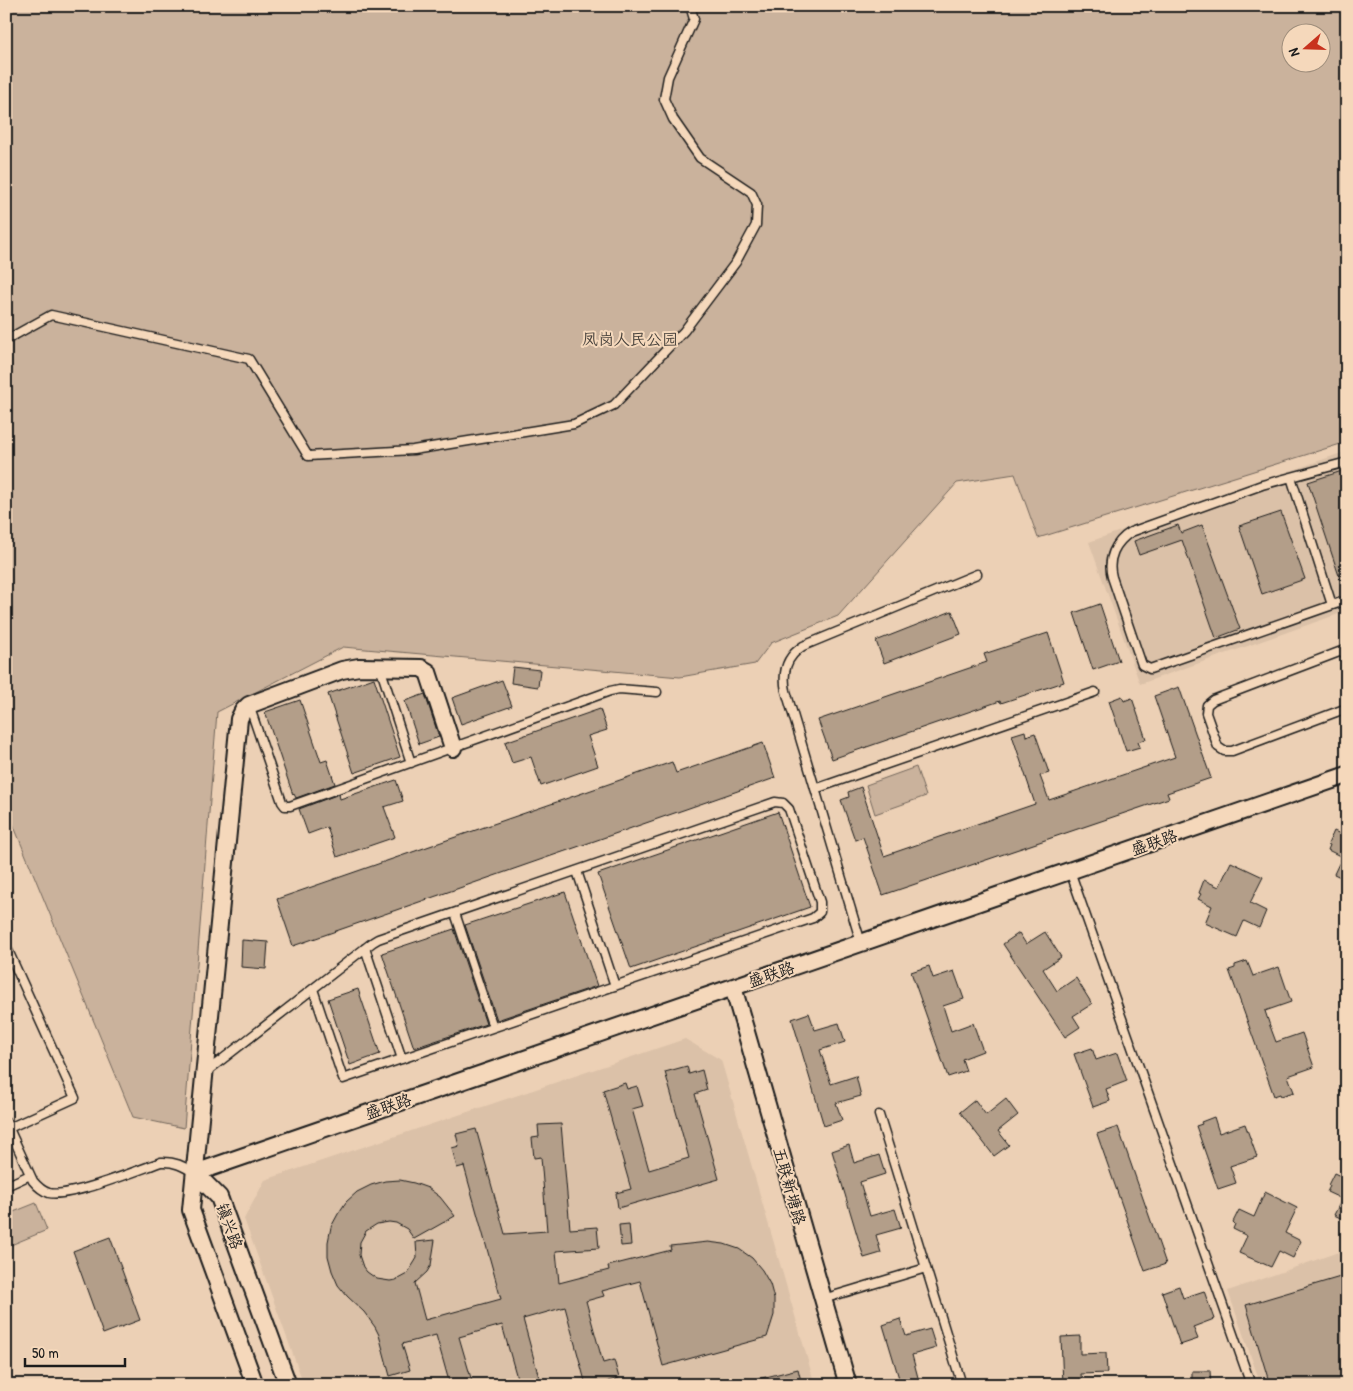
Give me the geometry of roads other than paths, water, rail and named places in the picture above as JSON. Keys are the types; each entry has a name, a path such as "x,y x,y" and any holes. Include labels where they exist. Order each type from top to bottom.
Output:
{"street":[{"path":"195,1173 239,719 243,711 249,705 342,670 359,667 421,668 428,672 453,748"},
{"name":"盛联路","path":"195,1173 1347,775"},
{"name":"五联新塘路","path":"732,987 848,1385"},
{"name":"镇兴路","path":"195,1173 191,1210 255,1385"},
{"name":"镇兴路","path":"195,1173 219,1197 288,1385"}],"lane":[{"path":"6,340 51,316 249,360 308,456 414,450 574,424 614,405 684,331 736,262 756,225 757,205 751,192 700,158 673,119 664,99 668,77 694,18 690,6"},
{"path":"1347,462 1262,485 1131,532 1122,539 1112,554 1110,565 1112,577 1142,665 1150,669 1347,600"},
{"path":"1291,477 1332,605"},
{"path":"861,943 784,680 784,670 794,651 803,646 977,574"},
{"path":"1347,650 1213,700 1207,705 1206,713 1218,747 1224,751 1232,751 1347,708"},
{"path":"380,667 411,763"},
{"path":"249,705 282,802 284,806 290,806 610,691 620,689 657,692"},
{"path":"815,788 1095,692"},
{"path":"205,1073 365,948 378,939 775,802 783,803 789,809 820,902 820,912 813,918 343,1079 313,989"},
{"path":"577,871 615,986"},
{"path":"1070,871 1251,1385"},
{"path":"454,913 494,1027"},
{"path":"6,946 75,1098 8,1125 30,1175 37,1186 53,1193 70,1191 161,1162 170,1161 195,1173"},
{"path":"365,948 402,1059"},
{"path":"879,1115 962,1385"},
{"path":"6,1186 30,1175"},
{"path":"823,1299 926,1268"}],"park label":[{"name":"凤岗人民公园","path":"630,339"}]}
